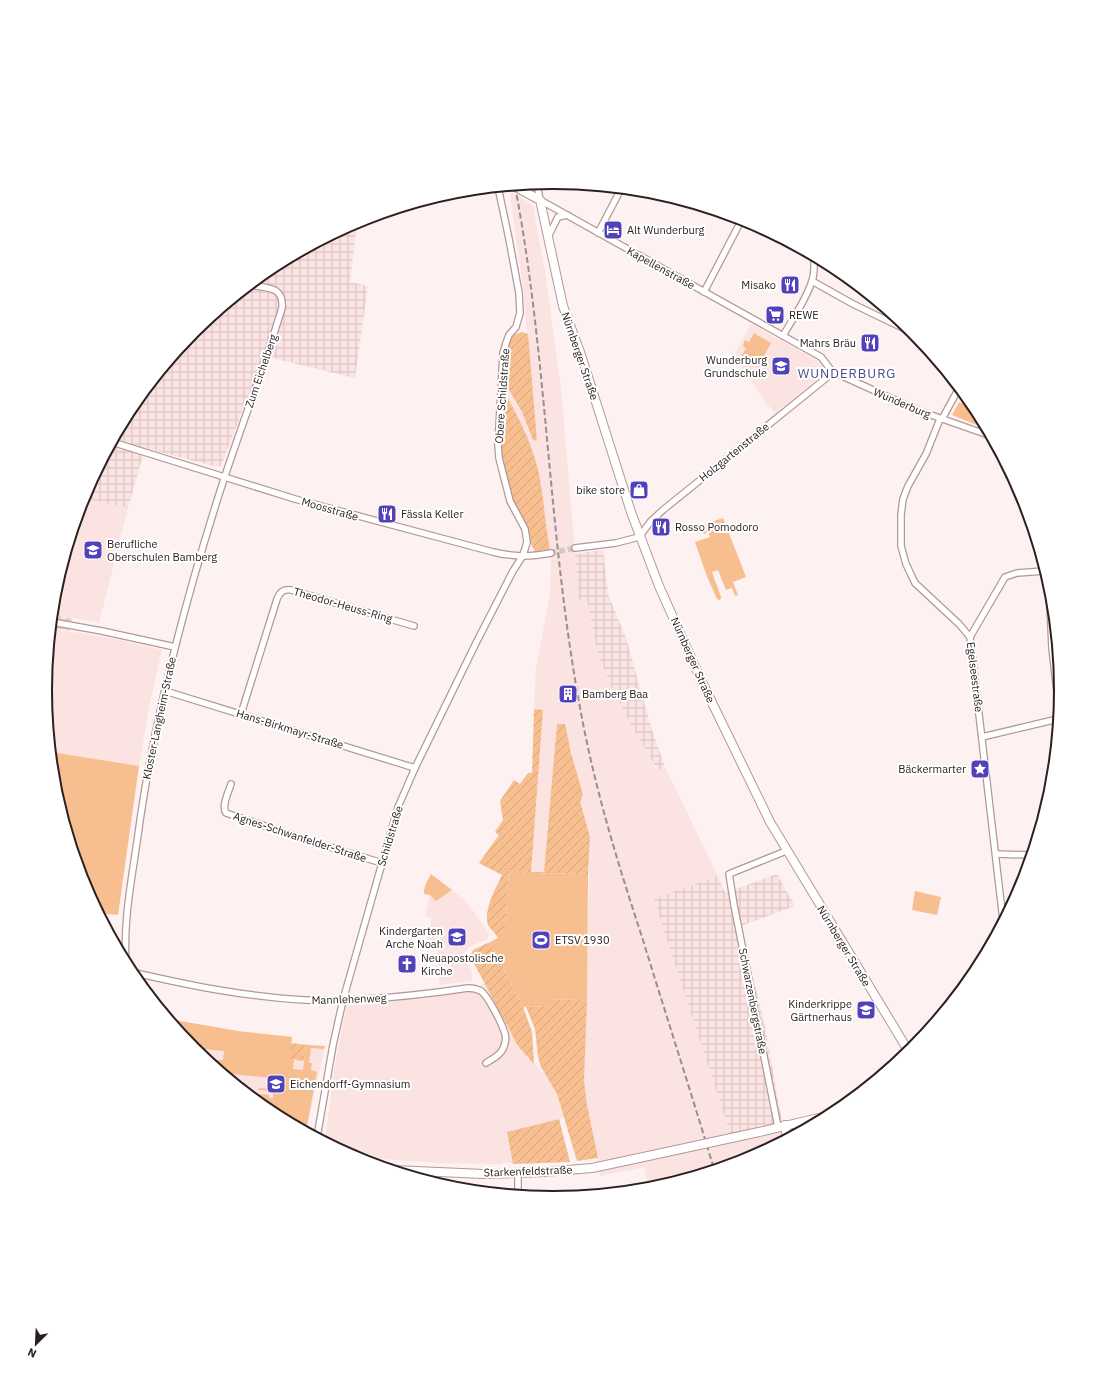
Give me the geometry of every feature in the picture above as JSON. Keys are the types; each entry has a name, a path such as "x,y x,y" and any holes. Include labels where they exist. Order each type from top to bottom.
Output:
{"street":[{"path":"537,189 540,200"},
{"path":"521,190 540,200"},
{"name":"Obere Schildstraße","path":"499,192 519,292 520,313 516,327 506,343 502,364 498,444 499,458 510,501 526,529 527,542 522,557"},
{"path":"598,232 619,193"},
{"name":"Kapellenstraße","path":"540,200 783,336"},
{"name":"Nürnberger Straße","path":"540,200 563,306 581,355 639,537 659,586 702,682 760,804 786,851 905,1046"},
{"path":"548,237 558,217 567,215"},
{"path":"704,292 739,225"},
{"path":"814,262 812,281 803,301 783,336 821,357 834,374"},
{"path":"812,281 864,310 895,325"},
{"name":"Zum Eichelberg","path":"225,478 282,308 283,299 281,295 270,288 257,286"},
{"name":"Holzgartenstraße","path":"639,537 651,521 672,503 825,379 834,374"},
{"name":"Wunderburg","path":"834,374 840,375 887,397 941,419 983,433"},
{"name":"Egelseestraße","path":"956,393 941,419 926,454 908,486 903,499 901,546 906,564 915,583 959,624 970,637 1002,912"},
{"name":"Moosstraße","path":"117,443 295,499 376,522 493,552 522,557 551,553"},
{"name":"Kloster-Langheim-Straße","path":"126,952 126,920 148,768 174,647 225,478"},
{"path":"575,548 616,543 639,537"},
{"name":"Schildstraße","path":"318,1132 333,1045 343,1000 398,807 415,768 512,571 522,557"},
{"path":"970,637 1005,577 1017,573 1039,571"},
{"name":"Theodor-Heuss-Ring","path":"241,714 276,599 280,592 284,590 291,590 414,626"},
{"path":"56,623 174,647"},
{"path":"1052,645 1053,656"},
{"name":"Hans-Birkmayr-Straße","path":"165,691 415,768"},
{"path":"982,737 1053,720"},
{"name":"Agnes-Schwanfelder-Straße","path":"231,784 224,806 226,813 382,863"},
{"name":"Schwarzenbergstraße","path":"785,1134 781,1126 734,905 730,874 786,851"},
{"path":"996,854 1026,855"},
{"name":"Mannlehenweg","path":"140,974 214,990 300,1000 387,998 468,988 479,990 486,997 503,1027 505,1036 502,1051 486,1063"},
{"name":"Starkenfeldstraße","path":"413,1171 484,1174 576,1170 627,1161 810,1120"},
{"path":"518,1173 518,1190"}],"shaded area":[{"path":"512,193 533,206 545,271 561,389 579,600 587,600 598,654 611,686 657,771 665,767 718,876 655,900 732,1139 783,1127 784,1134 745,1153 714,1164 683,1174 647,1182 644,1167 600,1176 587,1105 584,1080 590,837 580,801 565,724 557,724 544,872 531,872 543,710 534,709 536,669 550,594 551,560 548,542 503,390 504,381 522,412 533,440 537,441 523,287 510,195"},
{"path":"356,229 350,282 368,286 355,378 264,355 221,466 217,467 145,448 128,508 89,499 119,439 136,412 176,360 223,313 275,273 303,256"},
{"name":"Wunderburg Grundschule","path":"751,324 816,360 826,372 775,413 765,402 734,355"},
{"path":"522,332 528,334 537,441 533,440 522,412 504,381 506,349 510,340 516,334"},
{"path":"754,333 771,343 758,367 741,357 746,348 743,346 745,340 749,342"},
{"path":"503,390 533,452 541,483 550,550 535,551 530,543 528,530 511,496 501,456"},
{"path":"959,402 964,404 978,426 952,415"},
{"name":"Berufliche Oberschulen Bamberg","path":"89,499 128,508 99,623 58,615 69,560"},
{"path":"723,518 746,577 733,582 738,595 735,596 732,588 726,590 718,570 712,572 721,597 719,600 717,599 706,574 695,542 710,537 708,532 704,534 699,526"},
{"path":"603,550 608,594 626,638 651,727 665,767 658,771 631,725 611,686 598,654 587,600 579,600 575,554"},
{"path":"58,615 72,618 70,631 56,629"},
{"path":"56,630 107,637 162,650 150,702 139,766 56,753 52,690"},
{"path":"534,709 543,710 531,872 544,872 557,724 565,724 571,753 583,795 580,801 590,837 588,874 529,873 509,870 505,930 496,935 488,925 487,913 491,899 502,875 479,863 499,835 495,832 503,820 500,801 514,780 520,784 528,773 532,773"},
{"path":"56,753 139,766 118,915 105,914 90,882 69,820"},
{"name":"ETSV 1930","path":"509,870 529,873 588,874 587,999 549,1000 549,1006 523,1007 490,942 498,938 496,935 505,930"},
{"path":"431,874 452,890 436,901 430,895 424,894 425,886"},
{"path":"777,874 795,906 741,926 765,1027 783,1127 732,1139 654,899 718,876 725,893"},
{"name":"Kindergarten Arche Noah","path":"452,890 465,901 489,934 487,939 469,947 466,951 465,956 472,972 472,981 440,985 436,945 425,946 432,918 425,916 430,895 436,901"},
{"path":"915,891 941,897 937,915 912,910"},
{"path":"490,942 523,1007 532,1032 534,1064 518,1046 470,956 473,950"},
{"path":"485,984 518,1046 547,1077 557,1094 563,1118 507,1132 513,1164 508,1162 499,1164 439,1163 377,1159 326,1136 335,1065 347,1003 427,995"},
{"path":"587,999 584,1080 587,1105 598,1158 577,1161 557,1094 541,1067 538,1057 535,1029 526,1007 549,1006 549,1000"},
{"name":"Eichendorff-Gymnasium","path":"176,1020 238,1031 292,1037 290,1059 294,1060 293,1069 303,1070 306,1045 325,1046 324,1049 311,1048 309,1063 312,1063 311,1070 317,1072 307,1127 258,1094 269,1095 269,1098 273,1098 273,1091 258,1090 259,1088 271,1089 272,1078 232,1074 223,1067 217,1061 223,1060 224,1051 204,1049"},
{"name":"Eichendorff-Gymnasium","path":"194,1039 290,1055 291,1043 325,1046 307,1127 275,1107 248,1087 223,1067"},
{"path":"291,1043 306,1045 304,1061 290,1059"},
{"path":"559,1119 570,1162 513,1164 507,1132"}],"tunnel":[{"path":"551,553 575,548"}],"railway":[{"path":"516,190 535,317 561,582 581,713 593,770 616,854 713,1164"}],"place":[{"name":"Alt Wunderburg","path":"613,230"},
{"name":"Misako","path":"790,285"},
{"name":"REWE","path":"775,315"},
{"name":"Mahrs Bräu","path":"870,343"},
{"name":"Wunderburg Grundschule","path":"781,366"},
{"name":"bike store","path":"639,490"},
{"name":"Fässla Keller","path":"387,514"},
{"name":"Rosso Pomodoro","path":"661,527"},
{"name":"Berufliche Oberschulen Bamberg","path":"93,550"},
{"name":"Bamberg Baa","path":"568,694"},
{"name":"Bäckermarter","path":"980,769"},
{"name":"Kindergarten Arche Noah","path":"457,937"},
{"name":"ETSV 1930","path":"541,940"},
{"name":"Neuapostolische Kirche","path":"407,964"},
{"name":"Kinderkrippe Gärtnerhaus","path":"866,1010"},
{"name":"Eichendorff-Gymnasium","path":"276,1084"}],"district":[{"name":"WUNDERBURG","path":"847,373"}]}
